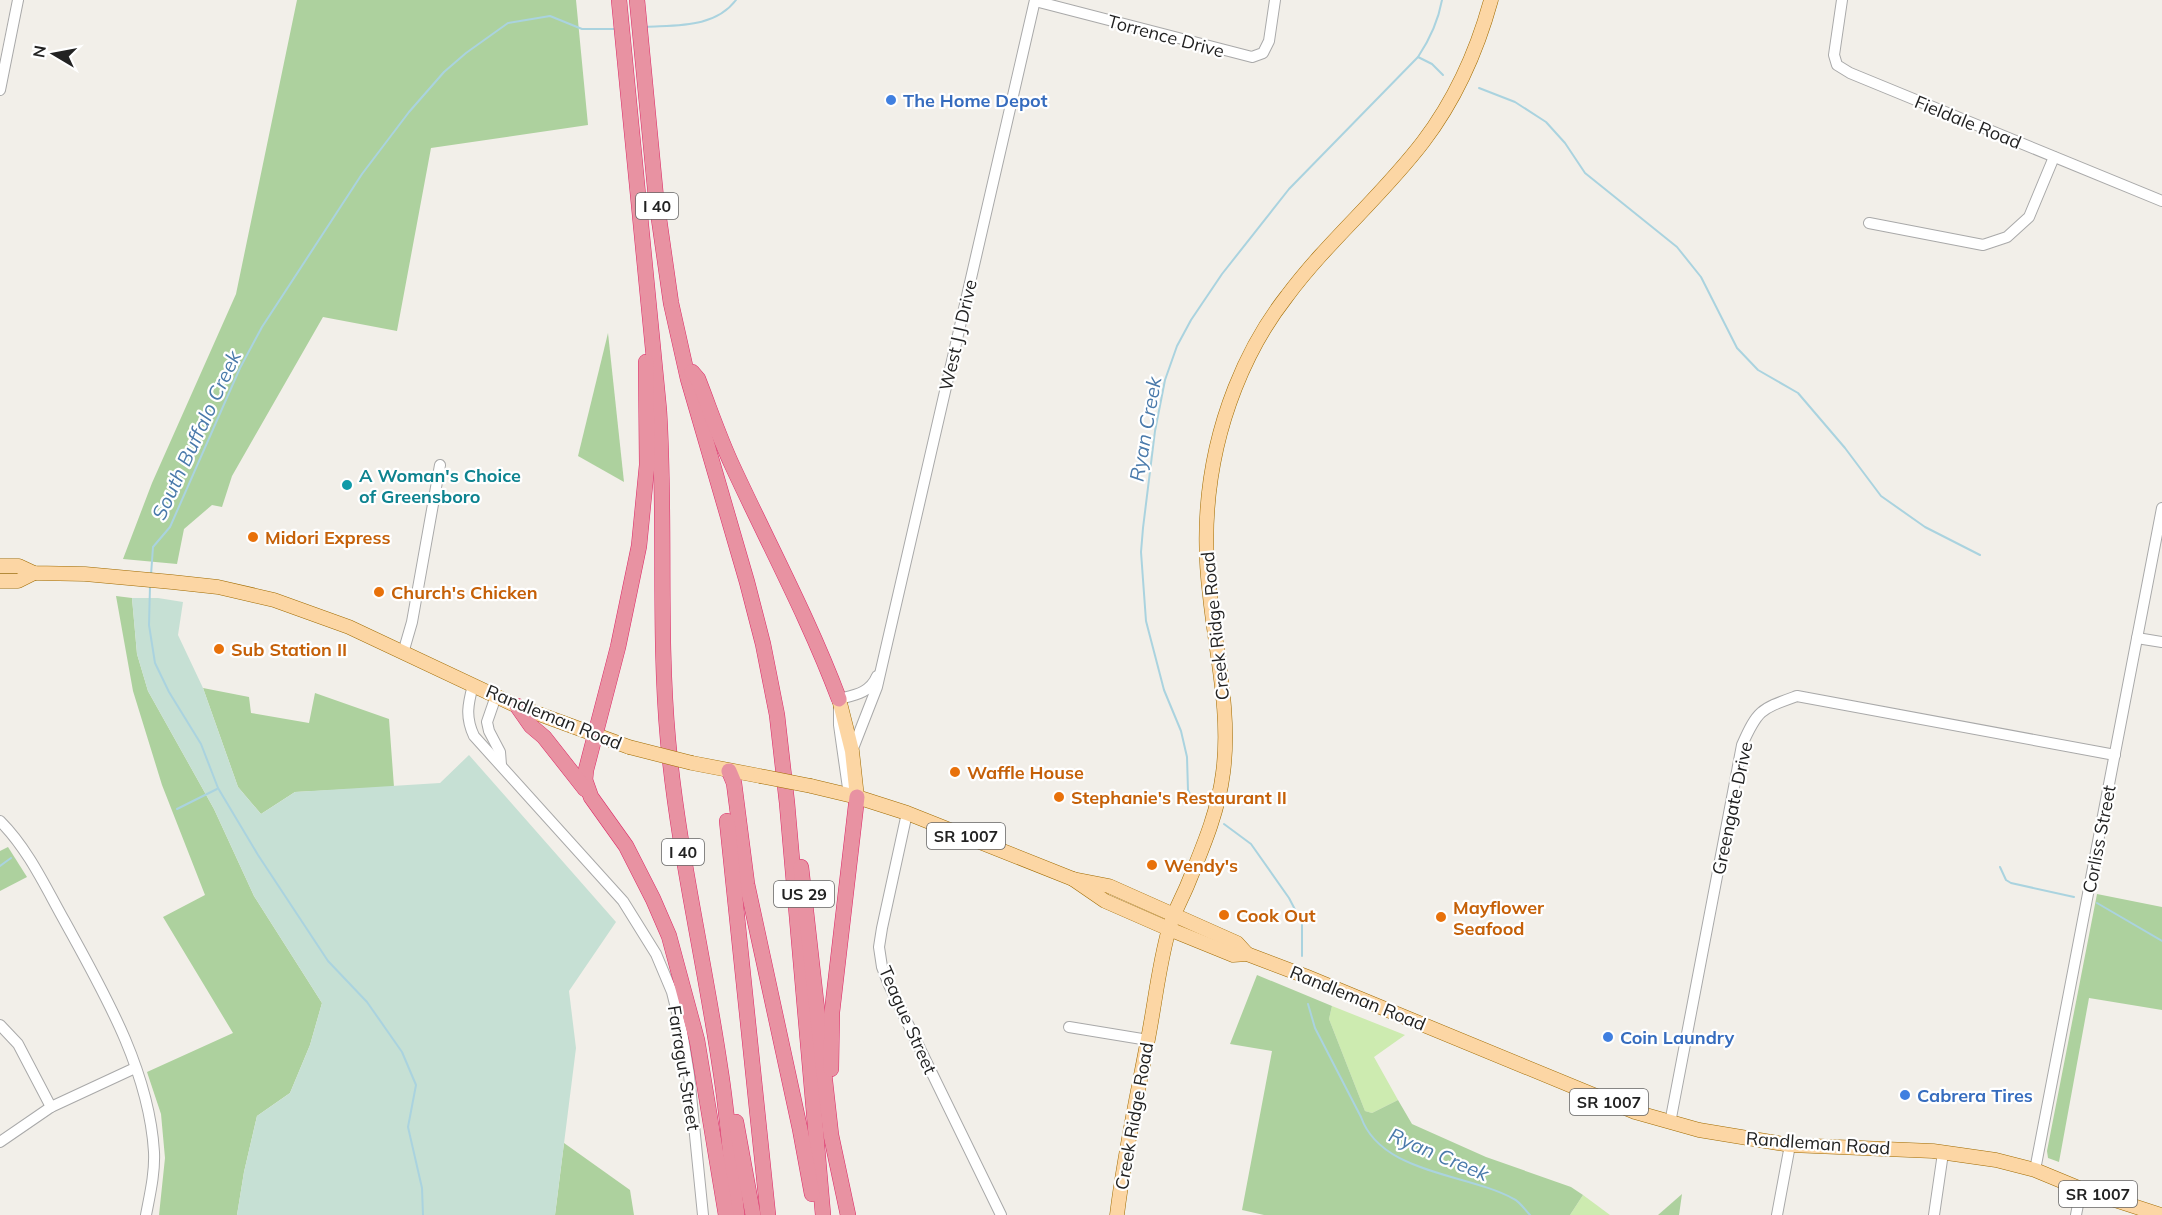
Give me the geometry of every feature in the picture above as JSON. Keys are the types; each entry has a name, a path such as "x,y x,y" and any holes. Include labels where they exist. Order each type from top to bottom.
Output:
{"highway":[{"name":"I 40","path":"638,5 662,250 684,362 747,582 763,644 777,715 787,803 823,1215"},
{"name":"I 40","path":"620,6 663,462 663,634 668,741 682,850 720,1067 737,1215"},
{"path":"591,797 585,780 594,736 618,647 639,546 648,465 645,364 652,330"},
{"path":"684,362 698,379 731,463 764,529 839,699"},
{"path":"517,706 531,726 544,737 573,771 627,846 669,936 696,1040 726,1215"},
{"path":"729,771 725,783 729,837 768,1215"},
{"path":"729,771 734,783 747,884 800,1129 815,1215"},
{"path":"831,1135 832,1012 853,796"},
{"name":"US 29","path":"787,803 798,834 831,1135 848,1215"},
{"path":"720,1067 734,1115 753,1215"}],"main road":[{"name":"Creek Ridge Road","path":"1117,1215 1171,922 1209,831 1225,762 1224,713 1207,574 1206,528 1210,480 1227,410 1255,345 1286,296 1404,165 1437,123 1471,58 1491,0"},
{"name":"Randleman Road","path":"0,566 19,566 34,573 164,581 218,588 274,600 330,620 517,706 594,736 692,763 853,796 907,813 1073,879 1105,901 1171,922 1233,955 1246,954 1635,1112 1670,1123 1699,1130 1790,1144 1943,1153 1996,1160 2035,1170 2161,1215"},
{"name":"Randleman Road","path":"0,581 18,581 34,573"},
{"name":"West J J Drive","path":"839,699 852,751 853,796"}],"street":[{"path":"0,90 18,0"},
{"name":"Torrence Drive","path":"1035,0 1252,57 1263,53 1269,41 1275,0"},
{"name":"West J J Drive","path":"852,751 875,694 1035,0"},
{"name":"Fieldale Road","path":"1842,0 1834,55 1837,65 1850,73 2162,201"},
{"path":"1869,223 1983,245 2007,237 2029,217 2054,157"},
{"path":"403,653 412,622 440,465"},
{"name":"Corliss Street","path":"2035,1170 2162,508"},
{"path":"2137,638 2162,642"},
{"path":"853,796 839,724 839,699 869,689 880,671"},
{"name":"Farragut Street","path":"473,685 467,709 470,728 622,901 656,954 672,992 682,1035 689,1074 703,1215"},
{"name":"Farragut Street","path":"496,696 487,722 500,752 501,765"},
{"name":"Greengate Drive","path":"1670,1123 1742,745 1753,722 1766,708 1797,696 2115,755"},
{"name":"Teague Street","path":"907,813 882,928 879,947 882,967 901,1011 1001,1215"},
{"path":"0,821 12,833 30,860 101,986 117,1019 146,1104 153,1144 153,1181 146,1215"},
{"path":"0,1025 18,1044 51,1107"},
{"path":"1069,1027 1148,1040"},
{"path":"0,1142 51,1107 135,1068"},
{"path":"1777,1215 1790,1144"},
{"path":"1934,1215 1943,1153"},
{"path":"2076,1215 2081,1188"}],"green space":[{"path":"297,0 576,0 588,125 431,148 397,331 323,317 232,476 222,507 212,505 184,529 177,564 123,559 152,483 236,294"},
{"path":"608,333 624,482 578,456"},
{"path":"116,596 132,598 137,654 148,691 214,809 254,896 322,1003 310,1045 290,1093 257,1116 237,1215 159,1215 165,1158 161,1114 147,1072 233,1033 163,917 205,895 162,785 133,691"},
{"path":"132,598 158,598 183,602 178,635 203,688 238,787 261,814 295,792 440,783 469,755 616,922 569,991 576,1048 555,1215 237,1215 257,1116 290,1093 310,1045 322,1003 254,896 214,809 148,691 137,654"},
{"path":"203,688 249,697 251,713 309,723 315,693 389,719 394,787 295,792 261,814 238,787"},
{"path":"8,847 27,877 0,891 0,851"},
{"path":"2097,894 2162,907 2162,1010 2089,998 2059,1162 2048,1158 2047,1151"},
{"path":"1257,975 1332,1006 1329,1019 1365,1111 1372,1113 1398,1100 1412,1124 1486,1157 1571,1187 1583,1195 1570,1215 1264,1215 1242,1210 1272,1051 1230,1044"},
{"path":"1332,1006 1405,1035 1374,1057 1398,1100 1372,1113 1365,1111 1329,1019"},
{"path":"564,1143 630,1190 634,1215 555,1215"},
{"path":"1682,1194 1679,1215 1658,1215"},
{"path":"1583,1195 1610,1215 1570,1215"}],"waterway":[{"name":"South Buffalo Creek","path":"646,27 683,25 706,20 717,16 736,0"},
{"name":"Ryan Creek","path":"1200,804 1188,790 1187,757 1181,731 1164,690 1146,621 1141,552 1155,431 1165,380 1177,346 1191,320 1222,274 1289,189 1418,57 1433,30 1442,0"},
{"name":"South Buffalo Creek","path":"151,575 153,547 170,527 240,368 262,327 362,174 409,112 444,72 508,23 550,16 582,29 616,29"},
{"path":"1418,57 1432,64 1443,75"},
{"path":"1479,88 1515,102 1546,122 1565,143 1585,173 1677,247 1701,277 1737,348 1758,370 1798,393 1845,448 1881,496 1925,527 1980,555"},
{"name":"South Buffalo Creek","path":"150,586 149,625 155,663 169,692 201,744 218,788 258,855 328,961 367,1002 402,1052 416,1085 408,1127 422,1188 423,1215"},
{"path":"177,809 217,789"},
{"name":"Ryan Creek","path":"1224,824 1251,844 1289,898 1302,923 1302,956"},
{"path":"0,866 11,858"},
{"path":"2000,867 2006,880 2011,883 2074,897"},
{"path":"2097,903 2162,941"},
{"name":"Ryan Creek","path":"1308,1004 1315,1028 1371,1136 1387,1150 1406,1161 1427,1170 1495,1190 1516,1200 1530,1215"}],"place":[{"name":"The Home Depot","path":"891,100"},
{"name":"A Woman's Choice of Greensboro","path":"347,485"},
{"name":"Midori Express","path":"253,537"},
{"name":"Church's Chicken","path":"379,592"},
{"name":"Sub Station II","path":"219,649"},
{"name":"Waffle House","path":"955,772"},
{"name":"Stephanie's Restaurant II","path":"1059,797"},
{"name":"Wendy's","path":"1152,865"},
{"name":"Cook Out","path":"1224,915"},
{"name":"Mayflower Seafood","path":"1441,917"},
{"name":"Coin Laundry","path":"1608,1037"},
{"name":"Cabrera Tires","path":"1905,1095"}]}
